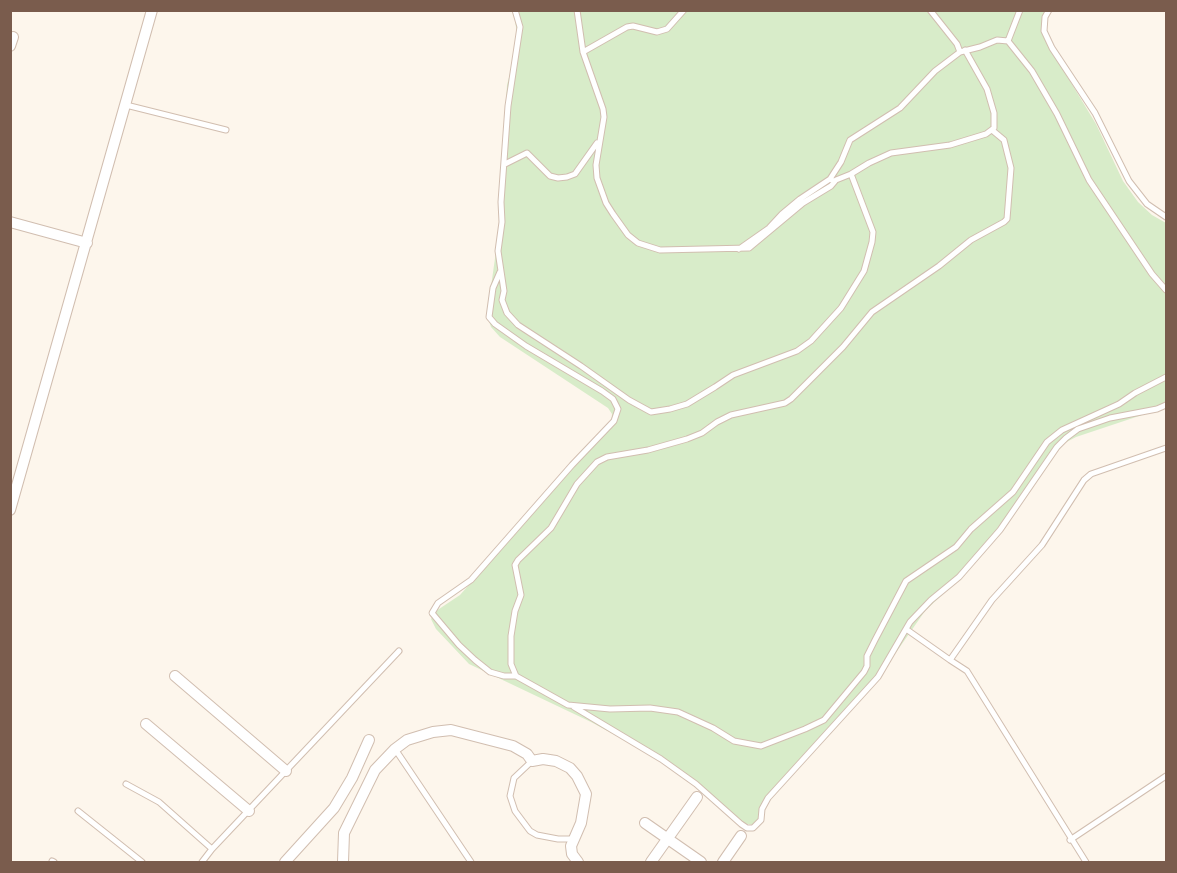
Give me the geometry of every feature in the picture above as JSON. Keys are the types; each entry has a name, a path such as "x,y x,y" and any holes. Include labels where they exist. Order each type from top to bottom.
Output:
{"street":[{"path":"10,510 152,10"},
{"path":"10,222 87,243"},
{"path":"175,676 286,771"},
{"path":"146,724 249,811"},
{"path":"343,862 344,833 375,770 395,749 415,737 451,730 513,746 527,754 532,761 550,759 562,763 577,776 585,788 586,805 573,839 572,854 578,862"},
{"path":"285,862 334,808 352,778 369,740"},
{"path":"651,862 697,797"},
{"path":"645,823 701,862"},
{"path":"723,862 741,836"}],"lane":[{"path":"515,10 520,27 508,106 501,202 502,222 498,251 504,291 502,300 507,313 518,325 600,378 629,400 651,412 687,404 733,375 797,351 811,341 841,308 864,271 873,242 869,219 851,174"},
{"path":"577,10 583,52 604,117 598,142 597,178 606,203 628,235 638,243 660,250 749,248 803,203 831,186 850,140 900,108 935,71 963,51 998,40 1008,41 1032,71 1057,114 1089,180 1152,274 1167,291"},
{"path":"583,52 627,27 633,26 657,32 667,29 684,10"},
{"path":"833,180 851,174 891,153 951,145 986,135 996,123 987,89 963,51 930,10"},
{"path":"1008,41 1020,10"},
{"path":"1049,10 1045,17 1044,31 1052,48 1095,113 1129,182 1147,204 1167,217"},
{"path":"126,105 226,130"},
{"path":"516,676 510,664 511,636 520,595 515,565 551,528 577,484 597,462 607,458 687,439 702,433 731,415 785,403 843,347 872,312 939,266 971,240 1004,222 1011,168 1004,140 992,130"},
{"path":"505,164 527,153 550,176 567,177 575,174 598,142"},
{"path":"500,270 493,288 489,317 526,346 602,391 613,399 618,409 614,421 572,465 471,580 438,603 432,614 459,645 490,672 504,676 516,676 661,759 696,784 747,828 753,828 761,820 762,809 768,798 878,677 910,622 931,600 959,577 1000,530 1057,447 1078,429 1110,418 1167,405"},
{"path":"569,705 610,710 650,708 678,711 734,741 761,746 824,720 864,672 867,666 867,656 906,581 956,547 971,529 1013,492 1047,442 1062,430 1119,404 1167,377"},
{"path":"950,660 992,600 1042,545 1084,480 1091,474 1167,448"},
{"path":"906,629 967,671 1070,840 1086,862"},
{"path":"202,862 399,651"},
{"path":"395,749 471,862"},
{"path":"532,761 514,778 510,796 514,811 530,831 537,835 573,839"},
{"path":"1070,840 1167,776"},
{"path":"126,784 139,789 159,802 212,849"},
{"path":"78,811 142,862"}],"green space":[{"path":"514,11 1045,11 1042,27 1047,43 1096,124 1123,181 1138,202 1152,215 1166,223 1166,407 1076,437 1061,445 1013,516 946,591 925,611 883,671 770,796 761,819 753,825 743,823 674,767 591,722 469,664 436,629 431,619 436,611 460,595 611,424 612,414 608,408 500,337 491,327 487,315 499,230 507,85 518,44"}]}
